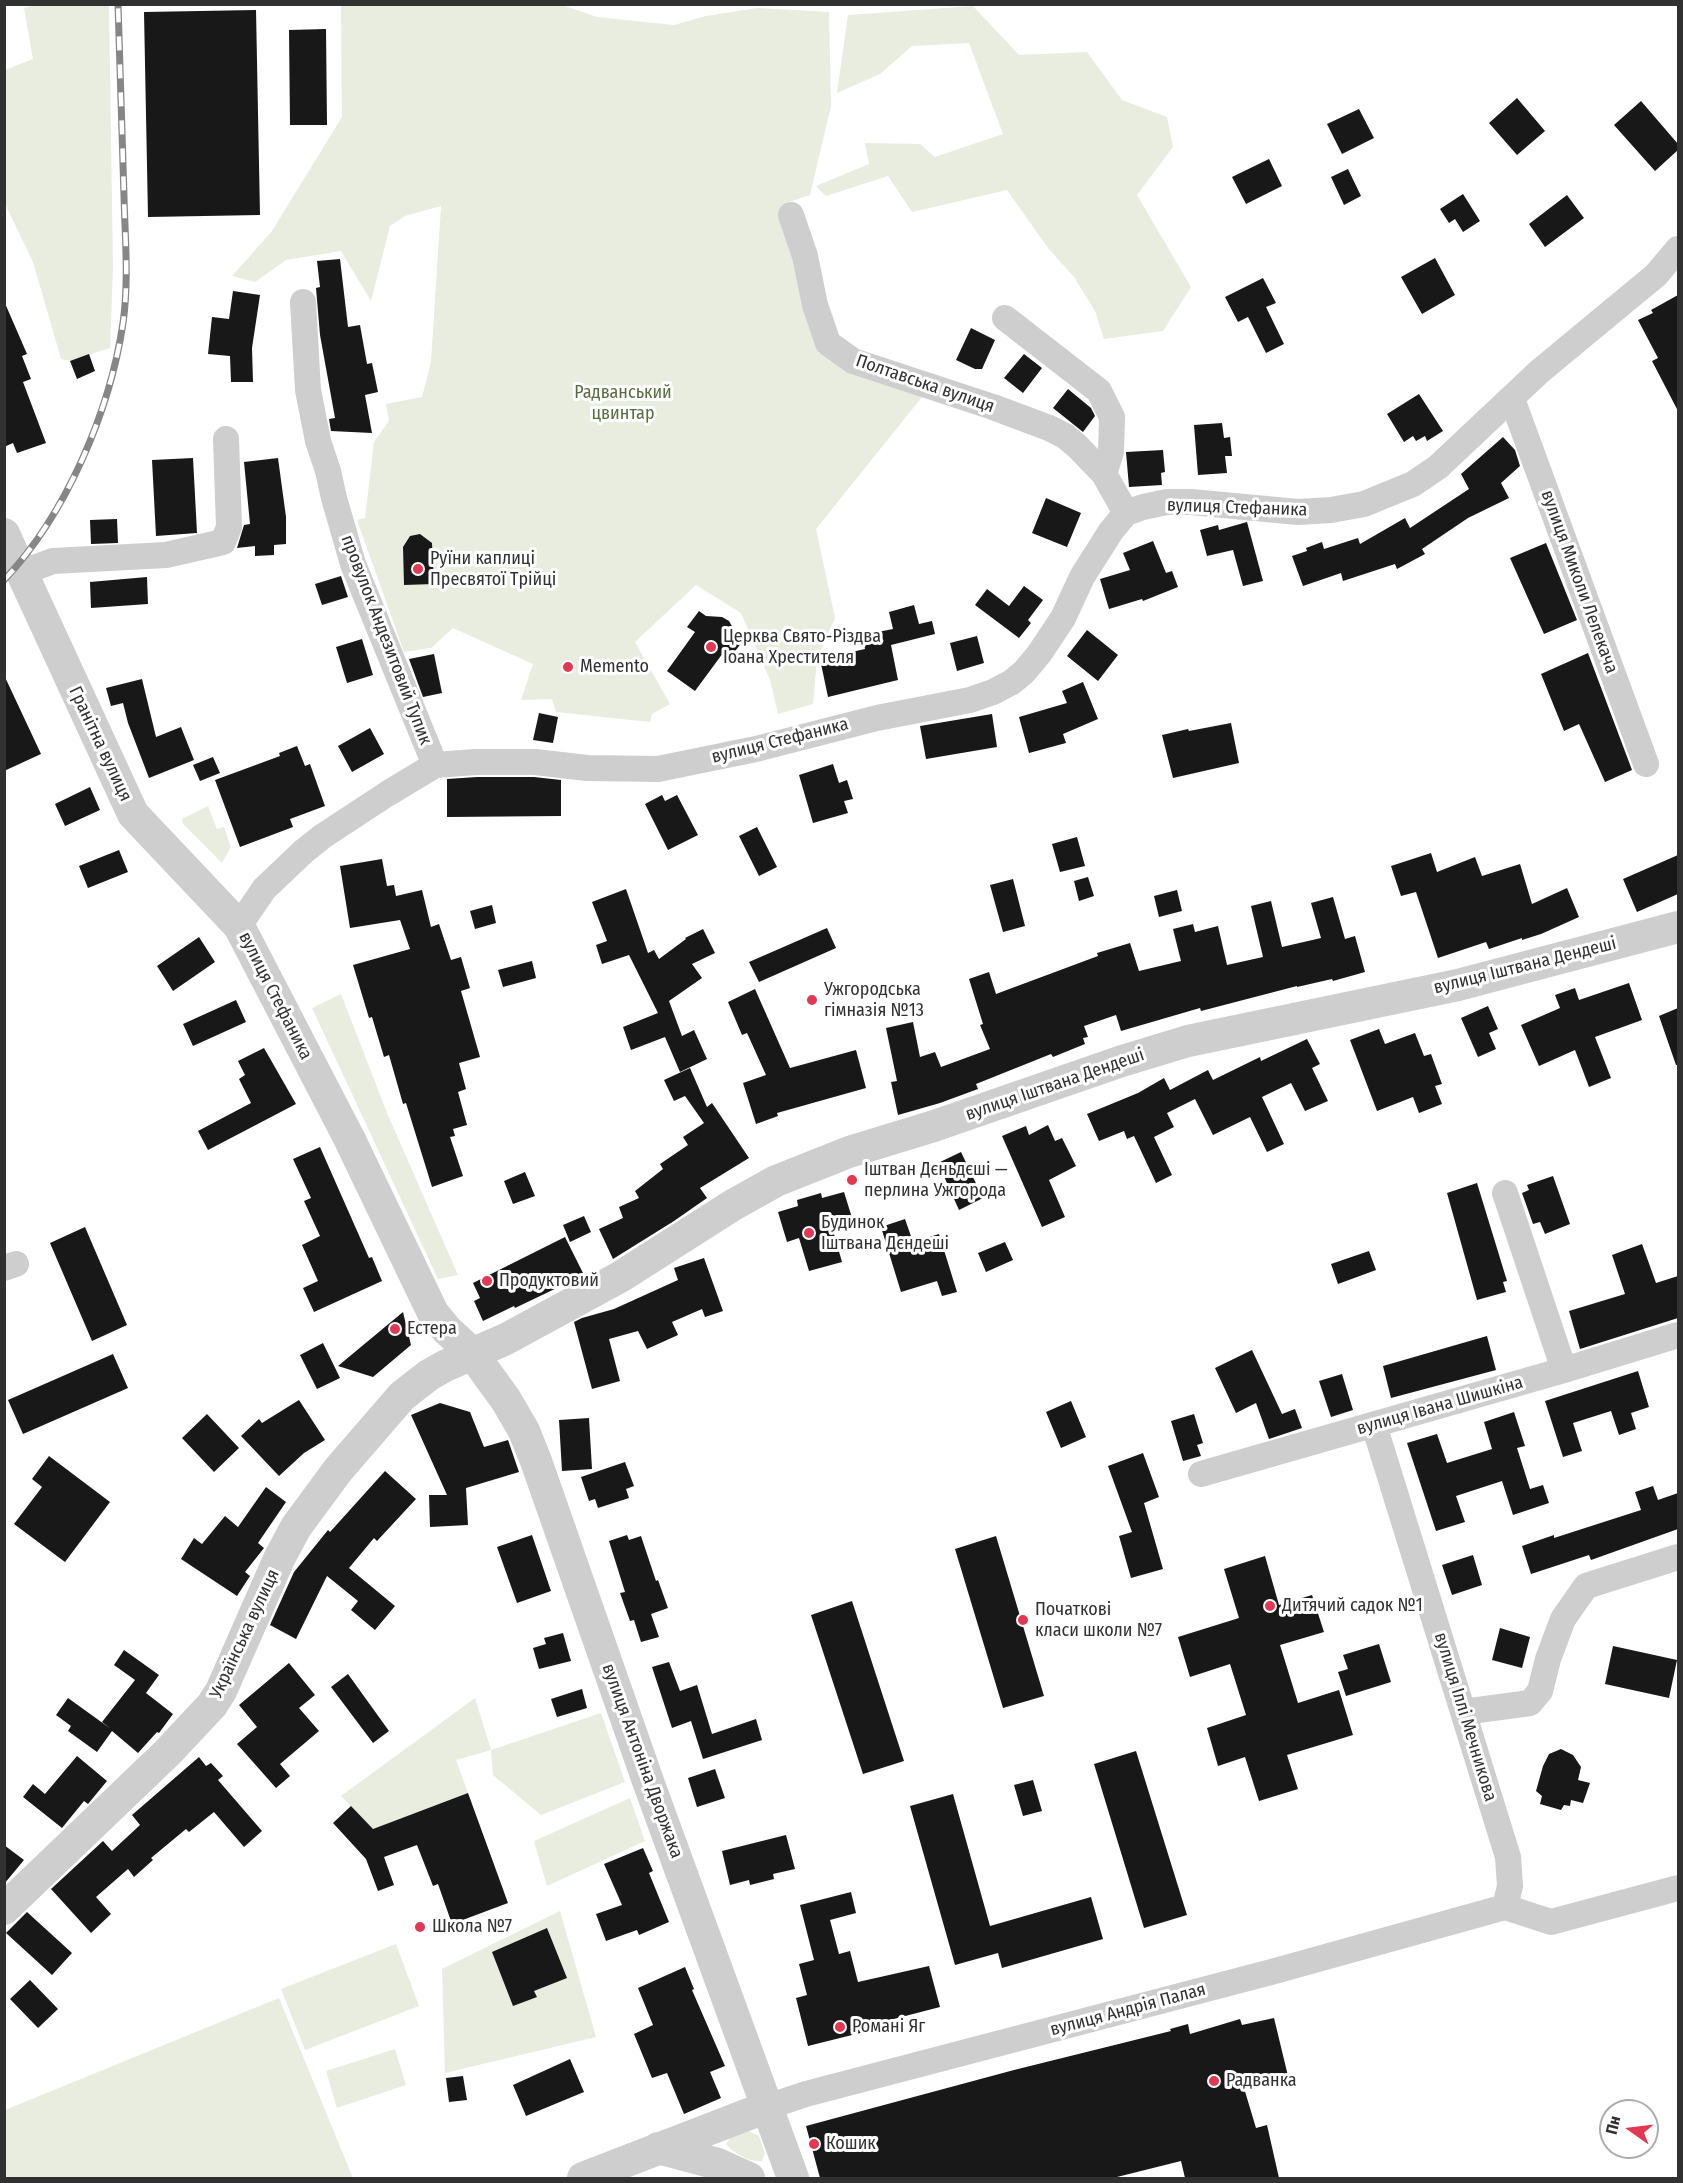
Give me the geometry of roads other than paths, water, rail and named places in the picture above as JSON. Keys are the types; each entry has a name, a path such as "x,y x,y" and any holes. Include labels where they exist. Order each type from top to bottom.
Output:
{"street":[{"name":"Полтавська вулиця","path":"791,214 805,256 815,305 828,343 853,361 993,407 1065,436 1104,474 1126,513"},
{"name":"вулиця Стефаника","path":"472,1353 447,1330 433,1313 349,1138 239,926 264,889 311,846 387,794 435,765 535,762 587,768 658,769 756,749 877,718 970,700 993,692 1012,682 1024,672 1063,618 1082,577 1110,531 1126,513 1167,502 1191,502 1298,512 1331,510 1364,504 1413,484 1438,467 1548,364 1656,275 1678,249"},
{"name":"провулок Андезитовий Тупик","path":"303,302 308,390 318,441 334,498 353,564 435,765"},
{"path":"1005,318 1099,391 1112,417 1111,452 1104,474"},
{"name":"вулиця Миколи Лелекача","path":"1512,399 1646,764"},
{"path":"23,572 53,561 166,555 223,542 229,528 226,439"},
{"name":"Гранітна вулиця","path":"4,534 133,814 239,926"},
{"name":"вулиця Іштвана Дендеші","path":"472,1353 507,1339 620,1277 776,1180 849,1152 1188,1041 1458,985 1678,927"},
{"path":"1505,1193 1564,1370"},
{"name":"вулиця Івана Шишкіна","path":"1201,1474 1678,1335"},
{"name":"Українська вулиця","path":"4,1909 166,1753 212,1705 221,1691 279,1559 313,1501 402,1396 429,1375 472,1353"},
{"name":"вулиця Антоніна Дворжака","path":"472,1353 506,1400 524,1431 536,1461 649,1784 793,2178"},
{"name":"вулиця Іллі Мечникова","path":"1374,1425 1508,1857 1510,1886 1504,1907"},
{"path":"1463,1712 1530,1703 1540,1691 1548,1659 1563,1619 1586,1586 1678,1557"},
{"path":"1504,1907 1551,1922 1678,1888"},
{"name":"вулиця Андрія Палая","path":"583,2178 806,2094 1275,1971 1504,1907"},
{"path":"658,2148 718,2164 748,2178"}],"railway":[{"path":"4,580 47,525 82,460 108,391 117,357 125,307 126,275 118,4"}],"place":[{"name":"Руїни каплиці Пресвятої Трійці","path":"418,569"},
{"name":"Церква Свято-Різдва Іоана Хрестителя","path":"711,647"},
{"name":"Memento","path":"568,667"},
{"name":"Ужгородська гімназія №13","path":"812,1000"},
{"name":"Іштван Дєньдєші — перлина Ужгорода","path":"852,1180"},
{"name":"Будинок Іштвана Дєндеші","path":"809,1233"},
{"name":"Продуктовий","path":"487,1281"},
{"name":"Естера","path":"395,1329"},
{"name":"Дитячий садок №1","path":"1270,1606"},
{"name":"Початкові класи школи №7","path":"1023,1620"},
{"name":"Школа №7","path":"420,1927"},
{"name":"Романі Яг","path":"840,2027"},
{"name":"Радванка","path":"1214,2081"},
{"name":"Кошик","path":"814,2144"}],"park label":[{"name":"Радванський цвинтар","path":"623,403"}]}
